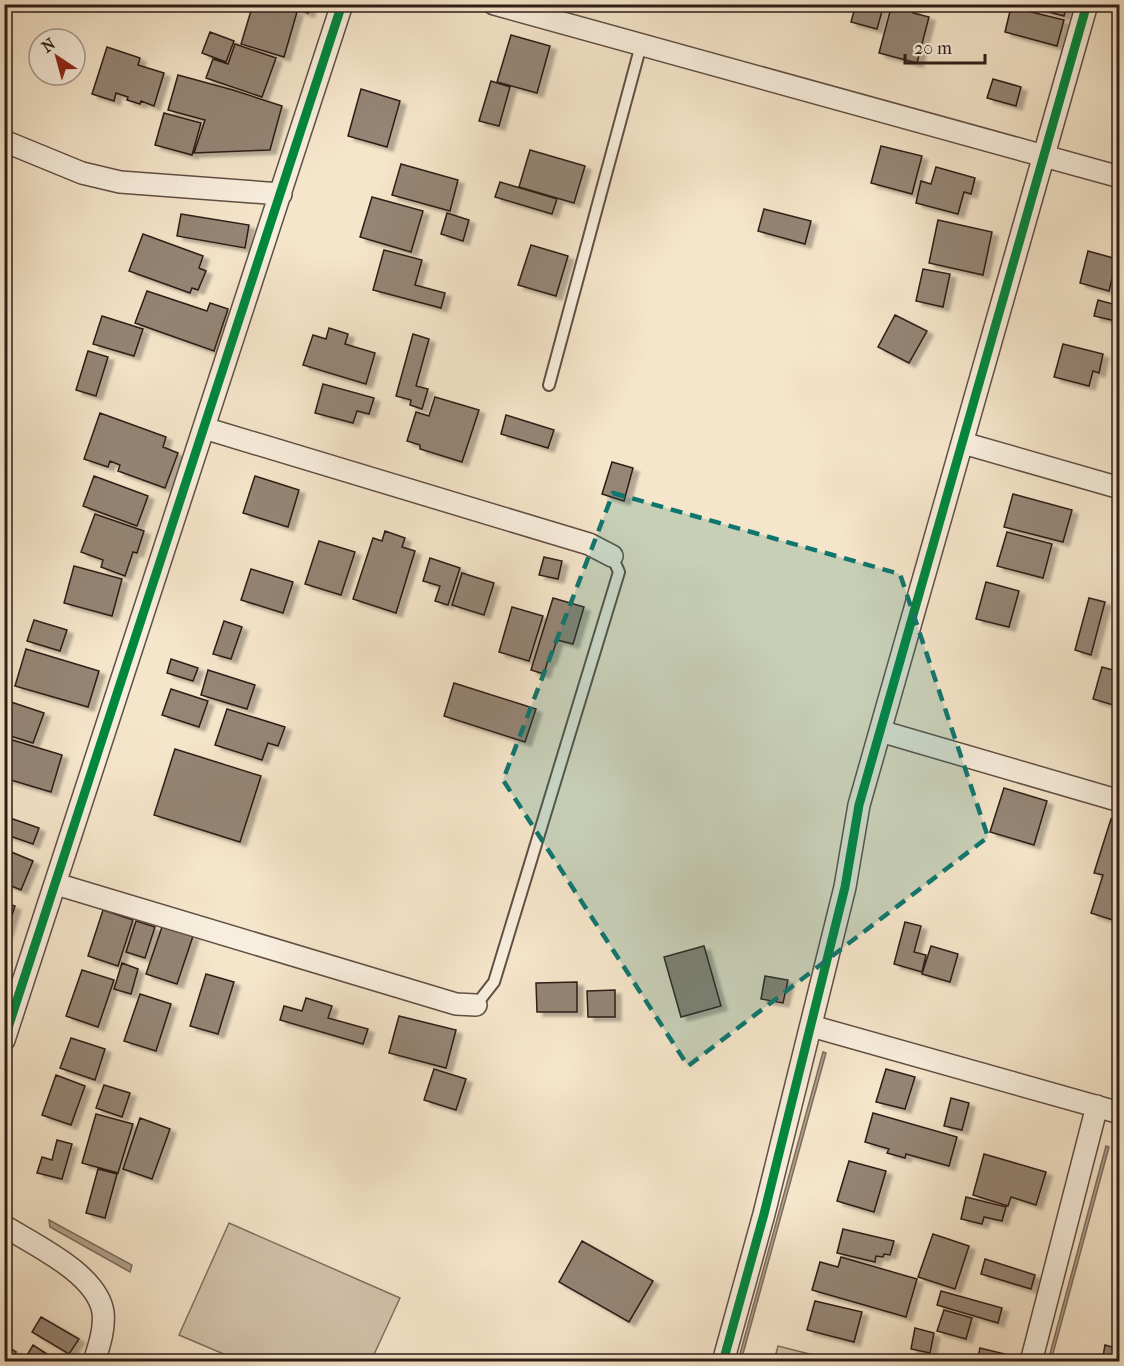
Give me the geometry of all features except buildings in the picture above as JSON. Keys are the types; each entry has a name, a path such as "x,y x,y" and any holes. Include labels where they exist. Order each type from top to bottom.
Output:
{"street":[{"path":"4,1040 342,4"},
{"path":"494,4 1119,177"},
{"path":"723,1362 764,1214 811,1026 845,887 860,805 1087,4"},
{"path":"4,141 82,173 120,182 281,194"},
{"path":"204,428 589,544 612,556"},
{"path":"963,443 1119,488"},
{"path":"880,731 1119,801"},
{"path":"56,884 456,1004 476,1005"},
{"path":"811,1026 1119,1113"},
{"path":"1031,1362 1097,1106"},
{"path":"4,1226 74,1269 94,1291 103,1311 103,1327 94,1362"}],"lane":[{"path":"549,385 641,45"},
{"path":"476,1005 494,982 586,684 619,572 612,556"}],"highlighted area":[{"path":"613,493 900,574 988,837 688,1066 503,780"}],"shaded area":[{"path":"823,1052 826,1053 741,1361 738,1361"},
{"path":"1106,1146 1109,1147 1051,1361 1048,1361"},
{"path":"49,1220 132,1265 130,1272 50,1227"},
{"path":"229,1223 400,1298 371,1361 240,1361 179,1335"},
{"path":"778,1346 837,1361 774,1361"}],"cycle path":[{"path":"4,1040 342,4"},
{"path":"723,1362 764,1214 845,887 859,805 1087,4"}]}
